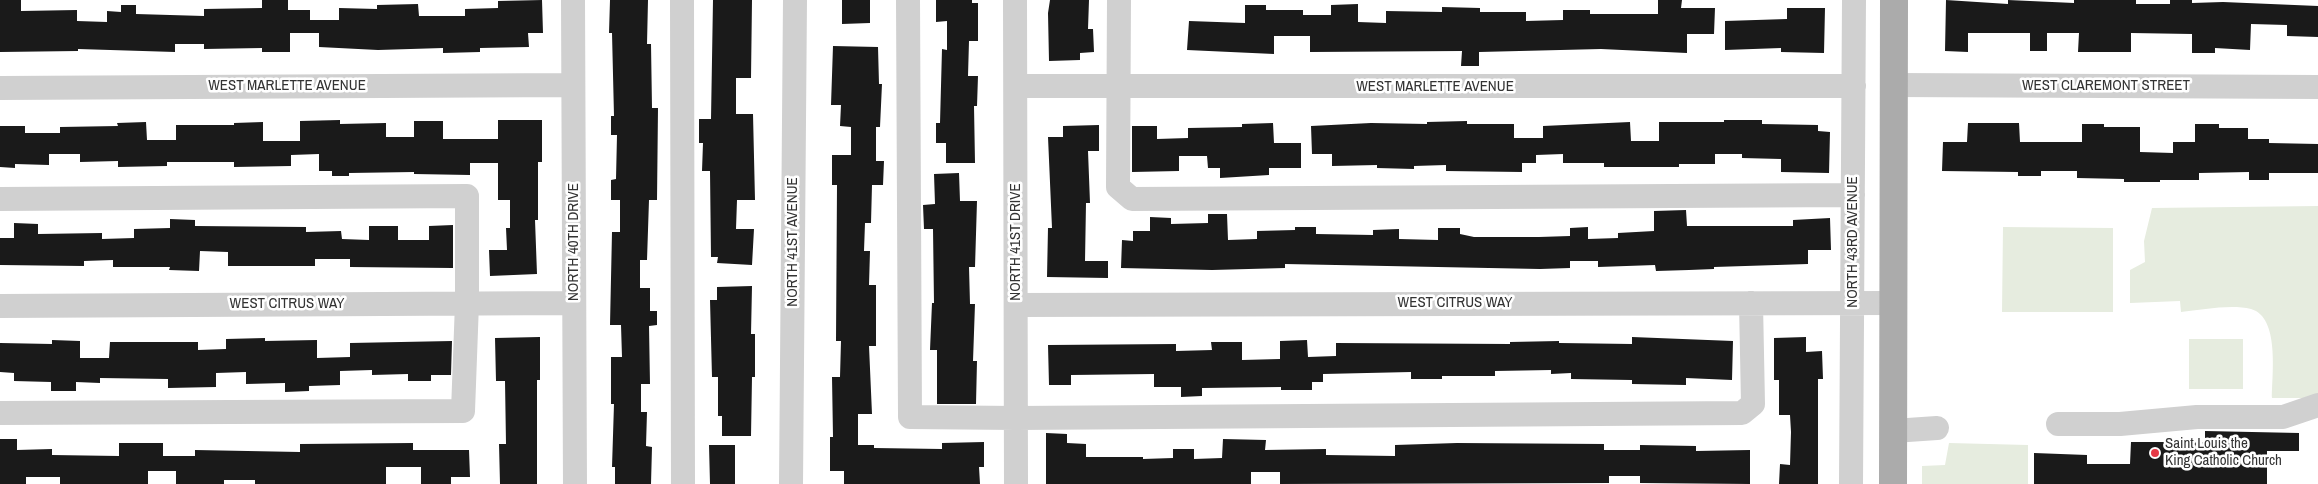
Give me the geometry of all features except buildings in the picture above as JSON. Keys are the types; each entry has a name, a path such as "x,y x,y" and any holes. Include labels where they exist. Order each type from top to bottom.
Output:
{"main road":[{"path":"1893,484 1894,0"}],"street":[{"name":"NORTH 40TH DRIVE","path":"573,0 575,484"},
{"path":"682,0 683,484"},
{"name":"NORTH 41ST AVENUE","path":"790,484 795,0"},
{"path":"908,0 910,417 1016,418 1742,413 1753,404 1751,303"},
{"name":"NORTH 41ST DRIVE","path":"1015,0 1016,484"},
{"path":"1118,0 1118,186 1132,199 1853,195"},
{"name":"NORTH 43RD AVENUE","path":"1851,484 1854,0"},
{"name":"WEST MARLETTE AVENUE","path":"0,88 573,85"},
{"name":"WEST CLAREMONT STREET","path":"1894,85 2318,87"},
{"name":"WEST MARLETTE AVENUE","path":"1016,86 1854,86"},
{"path":"0,200 467,196 467,304 463,411 0,413"},
{"name":"WEST CITRUS WAY","path":"0,306 574,303"},
{"name":"WEST CITRUS WAY","path":"1016,305 1894,304"},
{"path":"2058,424 2120,424 2197,417 2283,418 2318,405"},
{"path":"1893,431 1937,428"}],"shaded area":[{"path":"2318,206 2318,398 2272,398 2273,362 2270,335 2267,323 2260,314 2251,309 2225,307 2181,312 2180,301 2130,303 2130,270 2145,262 2144,241 2152,208"},
{"path":"2003,227 2113,228 2113,312 2002,312"},
{"path":"2189,339 2243,339 2243,389 2189,389"},
{"path":"1949,443 2028,445 2028,484 1922,484 1922,466 1945,465"}],"place":[{"name":"Saint Louis the King Catholic Church","path":"2155,453"}]}
